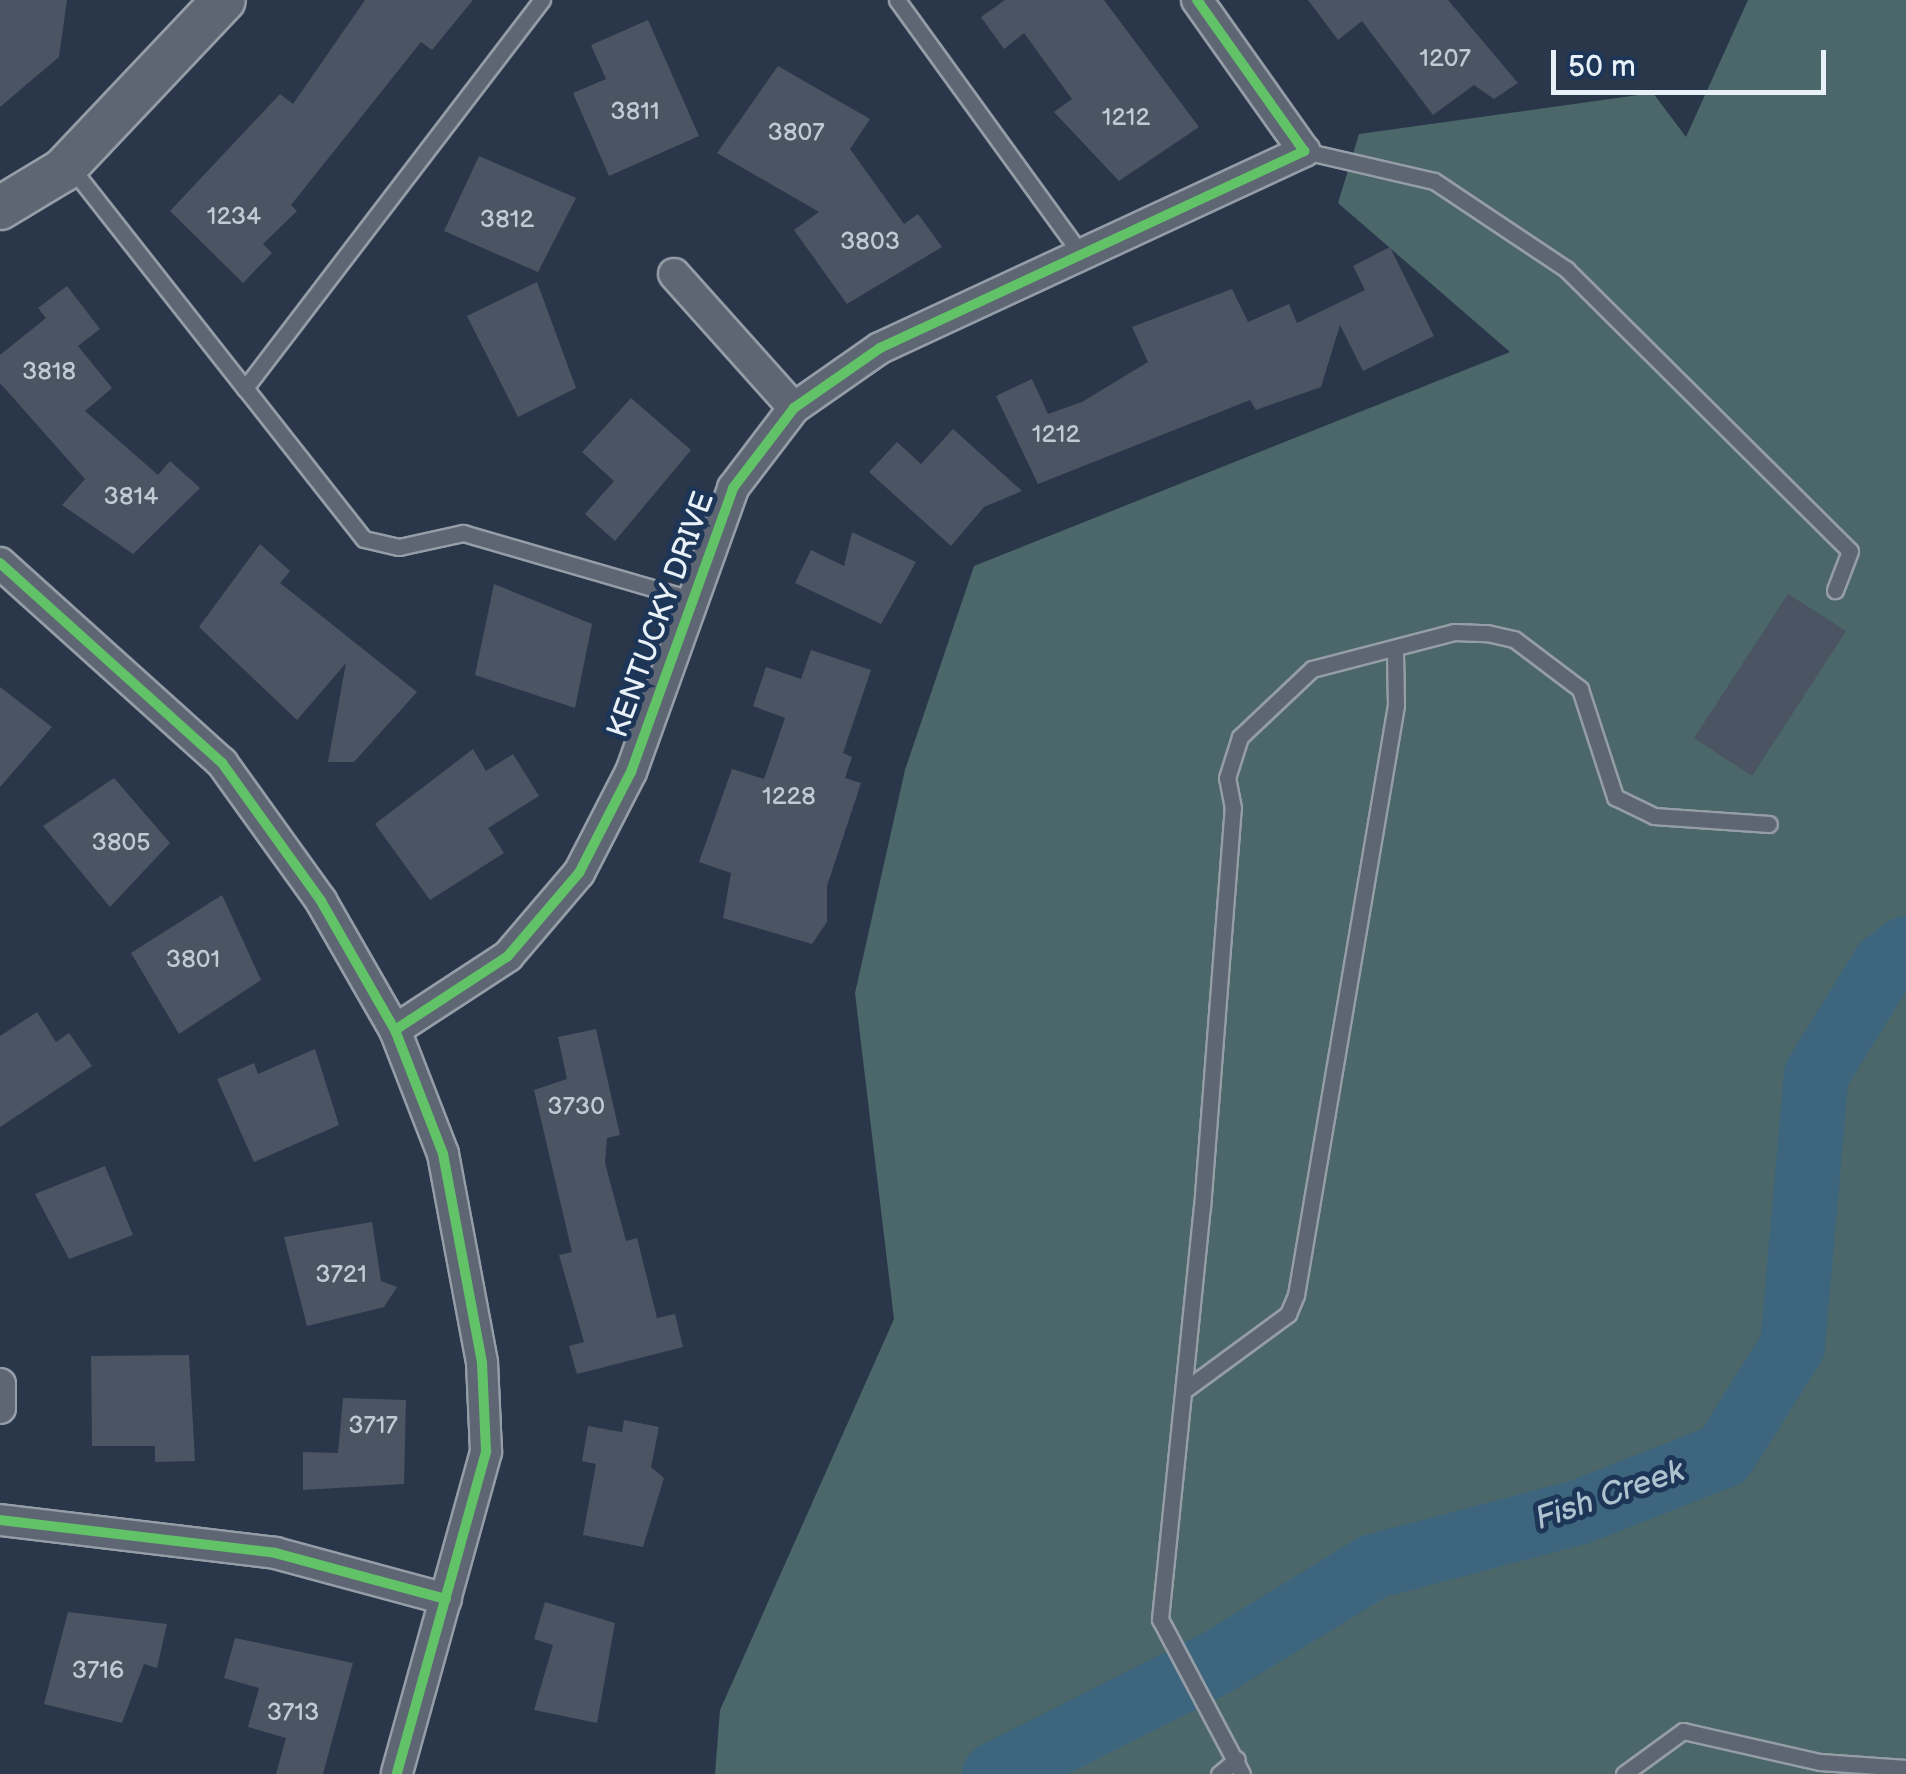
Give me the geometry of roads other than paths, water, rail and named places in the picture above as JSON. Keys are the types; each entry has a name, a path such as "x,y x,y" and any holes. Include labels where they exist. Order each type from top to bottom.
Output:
{"street":[{"path":"0,208 68,164 224,0"},
{"path":"1197,0 1304,151"},
{"name":"KENTUCKY DRIVE","path":"395,1030 508,956 579,873 631,772 733,488 794,408 880,348 1304,151"},
{"path":"674,274 794,408"},
{"path":"0,563 222,763 321,901 395,1030 443,1154 482,1363 486,1452 397,1774"},
{"path":"0,1384 0,1408"},
{"path":"0,1520 275,1553 446,1599"}],"lane":[{"path":"245,388 542,0"},
{"path":"897,0 1081,254"},
{"path":"1304,151 1434,181 1566,269 1850,551 1834,590"},
{"path":"68,164 364,539 399,547 463,533 693,600"},
{"path":"1218,1774 1240,1767 1230,1742 1160,1619 1186,1389 1233,808 1226,778 1254,714 1312,669 1395,654 1454,632 1514,638 1580,689 1616,797 1654,816 1769,824"},
{"path":"1186,1389 1288,1314 1296,1294 1396,704 1395,654"},
{"path":"1624,1774 1683,1731 1820,1762 1906,1768"}],"waterway":[{"name":"Fish Creek","path":"994,1774 1213,1664 1373,1566 1578,1512 1723,1455 1792,1346 1816,1074 1884,964 1906,948"}]}
